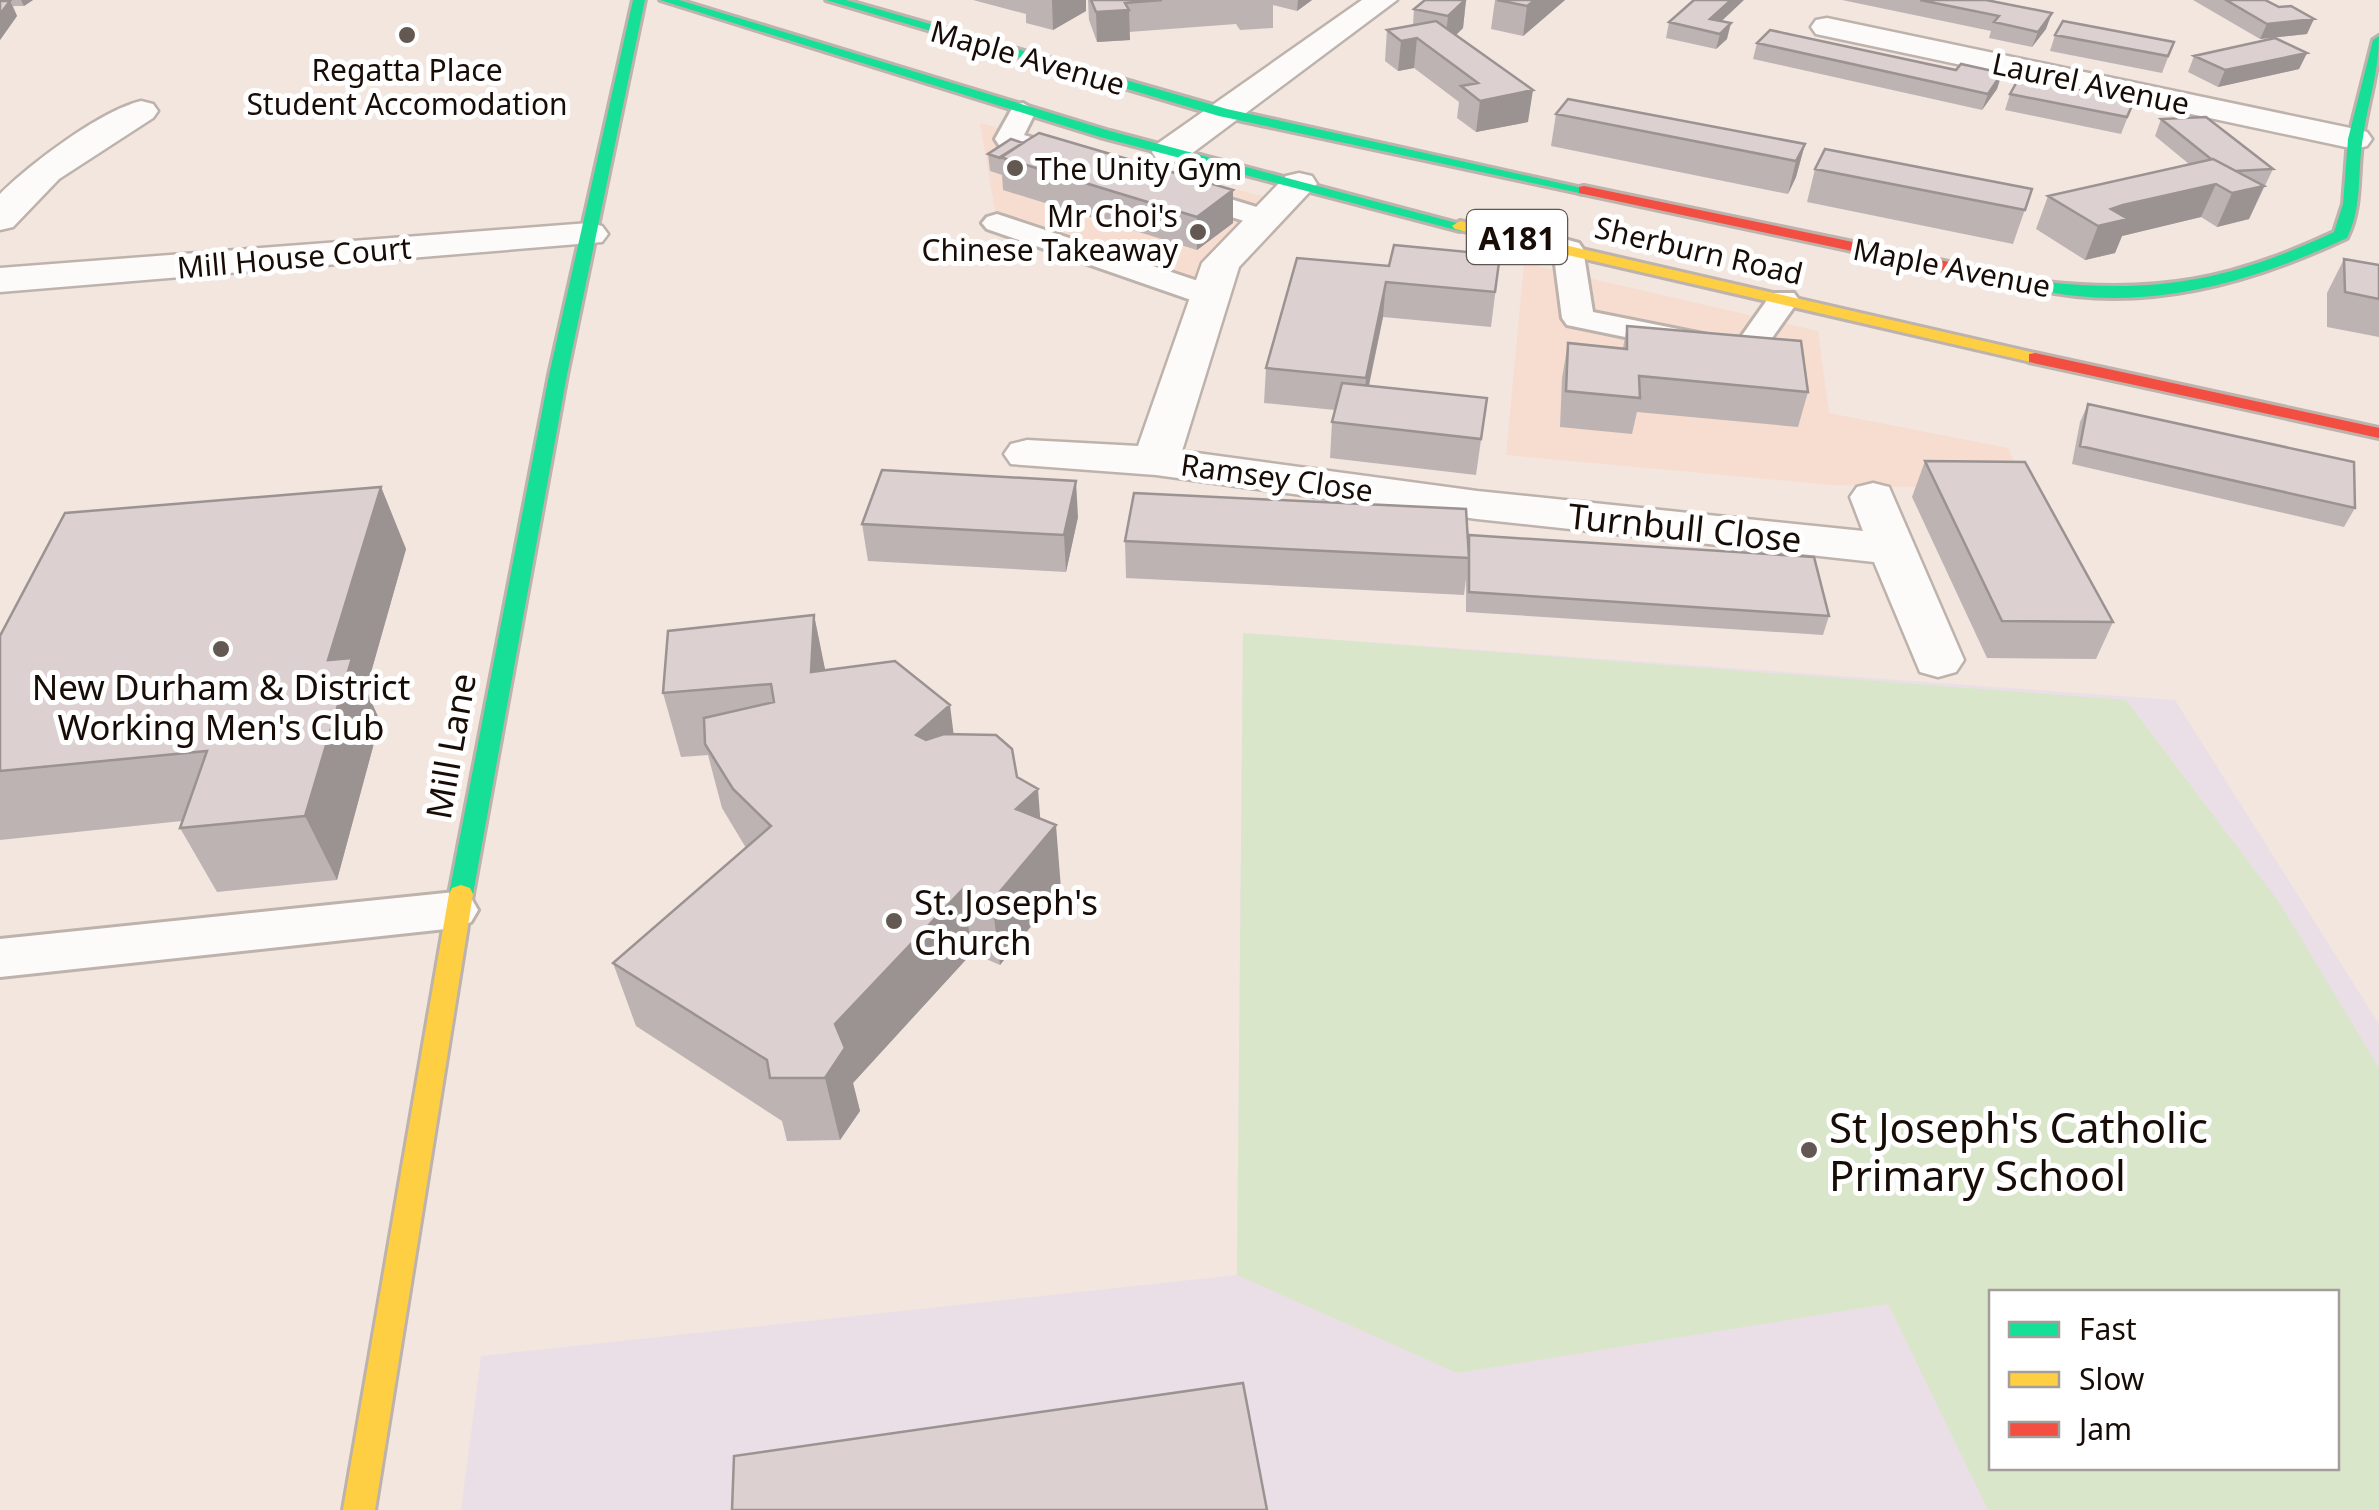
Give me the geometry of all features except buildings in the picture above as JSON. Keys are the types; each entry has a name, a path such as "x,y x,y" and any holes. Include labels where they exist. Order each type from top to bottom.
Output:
{"street":[{"name":"Mill Lane","path":"359,1510 456,910 509,620 638,0"},
{"name":"Sherburn Road","path":"666,0 1023,111 1170,152 1783,300 2379,433"},
{"name":"Maple Avenue","path":"832,0 1224,113 2033,286 2094,292 2162,291 2292,259 2328,244 2341,234 2351,204 2355,139"},
{"path":"1170,152 1382,0"},
{"name":"Laurel Avenue","path":"1826,26 2355,139"},
{"path":"2355,139 2379,40"},
{"path":"0,219 12,200 41,176 141,111"},
{"name":"Ramsey Close","path":"1298,184 1221,263 1156,460 1476,505"},
{"name":"Mill House Court","path":"0,280 589,234"},
{"path":"1027,454 1156,460"},
{"path":"1873,497 1938,660"},
{"name":"Turnbull Close","path":"1476,505 1894,549"}],"lane":[{"path":"1023,111 1009,138 1100,167"},
{"path":"1154,184 1263,218"},
{"path":"997,223 1208,295"},
{"path":"1568,249 1578,318 1746,352 1783,300"},
{"path":"0,958 456,910"}],"shaded area":[{"path":"980,123 1281,201 1208,295 997,223"},
{"path":"1524,263 1818,331 1829,413 2008,448 2026,490 1831,485 1506,455"},
{"name":"St Joseph's Catholic Primary School","path":"1243,633 2175,700 2379,1024 2379,1510 461,1510 481,1356 1237,1275"}],"green space":[{"name":"St Joseph's Catholic Primary School","path":"1243,633 2126,700 2279,902 2379,1068 2379,1510 1988,1510 1888,1304 1457,1373 1237,1275"}],"traffic: fast":[{"path":"461,894 558,375 639,0"},
{"path":"666,0 1105,134 1460,226"},
{"path":"832,0 1224,113 1584,190"},
{"path":"2045,287 2133,293 2208,283 2254,270 2341,235 2351,204 2355,139 2379,40"}],"traffic: slow":[{"path":"1460,226 2035,358"},
{"path":"359,1510 461,894"}],"traffic: jam":[{"path":"1584,190 2045,287"},
{"path":"2035,358 2379,433"}],"place":[{"name":"Regatta Place Student Accomodation","path":"407,35"},
{"name":"The Unity Gym","path":"1015,168"},
{"name":"Mr Choi's Chinese Takeaway","path":"1198,232"},
{"name":"New Durham & District Working Men's Club","path":"221,649"},
{"name":"St. Joseph's Church","path":"894,921"},
{"name":"St Joseph's Catholic Primary School","path":"1809,1150"}]}
